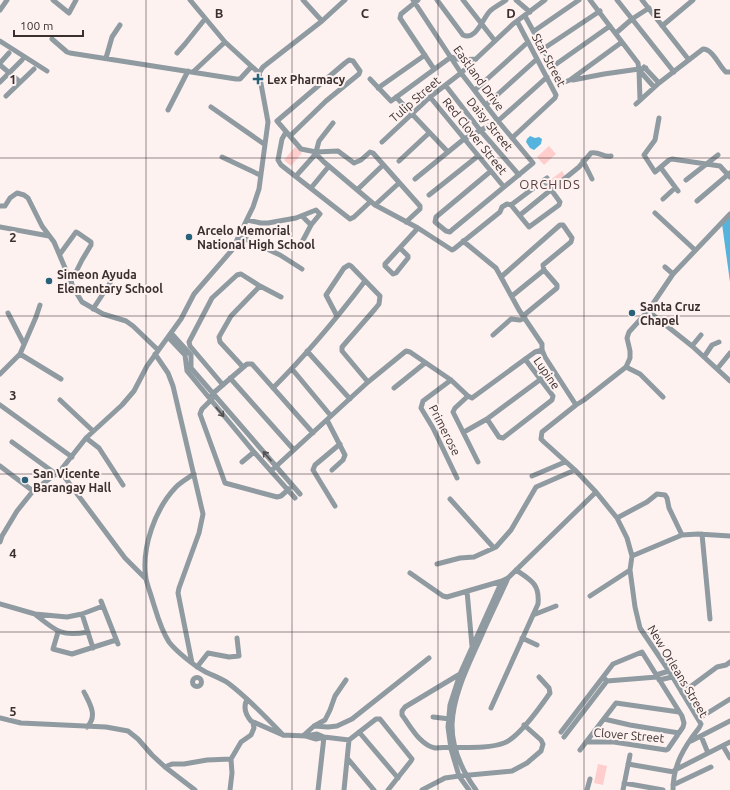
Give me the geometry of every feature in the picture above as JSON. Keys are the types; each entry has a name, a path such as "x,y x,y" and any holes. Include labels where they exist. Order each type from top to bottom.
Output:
{"street":[{"path":"0,10 7,0"},
{"path":"53,0 69,13 76,0"},
{"path":"190,0 226,42 259,73"},
{"path":"302,0 322,21"},
{"path":"0,541 17,511 33,491 58,472 72,457 86,438 122,405 134,391 146,366 181,319 194,294 232,250 247,220 259,189 268,122 259,73 262,67 322,21 345,0"},
{"path":"437,0 463,35 466,36 471,35 482,25 490,12 506,0"},
{"path":"463,0 495,41"},
{"path":"516,0 527,14 552,67 562,83 570,80 646,68"},
{"name":"Tulip Street","path":"382,142 412,113 461,73 517,21 545,0"},
{"path":"534,31 579,0"},
{"path":"590,0 600,11 638,63 646,68 659,83"},
{"path":"617,0 674,72"},
{"path":"642,0 689,60"},
{"path":"662,26 693,0"},
{"path":"416,1 401,14 400,17 434,69"},
{"name":"Eastland Drive","path":"416,1 461,73 498,121 531,159 533,164 519,175"},
{"path":"616,33 632,19 649,8"},
{"path":"543,49 600,11"},
{"path":"177,53 205,19"},
{"name":"Star Street","path":"512,138 556,97 556,93 517,21"},
{"path":"106,58 112,37 120,25"},
{"path":"552,67 610,26"},
{"path":"52,39 67,52 238,79 251,67"},
{"path":"0,41 47,71"},
{"path":"168,110 191,72 226,42"},
{"path":"475,90 528,42"},
{"path":"570,80 622,42"},
{"path":"636,104 654,87 703,49 710,51 723,70 730,72"},
{"path":"9,53 0,64 20,82"},
{"path":"378,88 425,55"},
{"path":"370,79 390,101 452,57 462,60 476,59"},
{"path":"486,105 537,59"},
{"path":"0,82 22,60"},
{"path":"268,122 277,121 347,61 353,61 360,71 359,74 282,139 278,162 350,218 354,217 370,202"},
{"path":"638,63 640,100"},
{"path":"6,96 34,69"},
{"path":"639,70 654,87"},
{"path":"415,179 464,139 498,121 547,77"},
{"name":"Daisy Street","path":"446,86 480,130 519,175"},
{"path":"396,97 429,133 448,151"},
{"name":"Red Clover Street","path":"430,97 504,187"},
{"path":"211,107 264,144"},
{"path":"658,118 655,140 644,155 655,172 672,159 720,167 729,175 697,201"},
{"path":"277,121 301,149 316,152 338,151 354,163 358,162 371,152 419,204 421,208 406,222"},
{"path":"296,176 316,152 319,141 333,123"},
{"path":"399,161 429,133"},
{"path":"316,152 319,157 370,202 418,228 451,250 500,212 504,206 507,204 511,205 546,179 550,189 560,202 559,205 530,227 511,205"},
{"path":"520,215 579,166 593,152 606,157 611,156"},
{"path":"429,195 478,156"},
{"path":"686,180 718,156"},
{"path":"222,157 260,175"},
{"path":"583,161 592,179"},
{"path":"357,190 383,165"},
{"path":"311,188 329,166"},
{"path":"661,168 676,189 663,199"},
{"path":"491,171 436,217 435,222 450,232 519,175"},
{"path":"375,205 399,183"},
{"path":"0,206 5,206 13,194 16,193 24,195 28,198 60,254 71,282 82,302 93,309 133,326 157,352 168,373 173,386 203,514 199,533 178,593 192,664"},
{"path":"247,220 268,223 302,216 316,210 320,214 311,225 301,244"},
{"path":"655,213 695,250"},
{"path":"730,214 673,274 648,311 628,333 627,338 630,358 626,367 542,432 541,435 541,439 575,470 596,492 617,518 627,538 632,556 682,535 702,534 730,536"},
{"path":"302,216 311,225"},
{"path":"493,335 511,319 520,320 557,288 557,285 544,270 543,264 572,241 572,238 562,225 559,226 501,277"},
{"path":"0,227 49,236"},
{"path":"400,248 408,256 408,258 396,273 393,274 384,265 418,228"},
{"path":"60,254 76,232 91,242 91,245 71,282"},
{"path":"239,236 280,255 302,269"},
{"path":"463,241 494,267 501,277 524,317 542,344 542,350 545,357 576,405"},
{"path":"337,316 326,295 347,265 351,266 380,296 379,304 342,347 342,351 368,382"},
{"path":"665,267 673,274"},
{"path":"512,296 544,270"},
{"path":"223,385 190,346 189,342 212,298 237,275 241,274 281,297"},
{"path":"93,309 110,283 111,278"},
{"path":"273,388 292,369 366,281"},
{"path":"243,367 219,339 231,316 260,286"},
{"path":"0,374 20,354 36,318 40,305"},
{"path":"648,311 692,346 730,381"},
{"path":"8,313 24,344"},
{"path":"170,335 190,353 192,357 190,368 211,397 254,452 295,498"},
{"path":"692,346 701,335"},
{"path":"704,357 712,345 719,342"},
{"path":"271,471 368,382 406,351 410,352 451,380 468,396 474,398 525,359 535,352 542,350"},
{"path":"307,351 350,399"},
{"path":"716,368 730,353"},
{"path":"20,354 61,379"},
{"name":"Lupine","path":"487,419 499,437 503,438 553,399 553,396 525,359"},
{"path":"394,388 425,363"},
{"path":"293,485 281,496 277,497 225,483 200,414 211,397 230,378 246,364 252,364 313,433"},
{"path":"626,367 640,374 663,397"},
{"path":"292,369 329,418 344,452 345,457 332,470"},
{"path":"230,378 294,450"},
{"name":"Primerose","path":"451,380 423,401 420,408 433,428 457,478"},
{"path":"464,432 487,419 541,380"},
{"path":"468,396 455,408 453,412 478,462"},
{"path":"211,397 276,466 300,494"},
{"path":"60,400 93,431"},
{"path":"0,405 72,457"},
{"path":"86,438 99,448 124,485"},
{"path":"12,442 58,472 125,558 146,579"},
{"path":"335,506 313,470 315,465 340,444"},
{"path":"242,462 254,452"},
{"path":"532,476 565,462"},
{"path":"0,466 33,491"},
{"path":"437,564 460,558 474,557 494,548 511,530 536,487 575,470"},
{"path":"194,474 177,486 163,505 153,525 147,545 146,579 161,625 169,642 192,664 226,682 247,699 283,735"},
{"path":"410,573 443,596 447,597 502,581 508,578 596,492"},
{"path":"617,518 646,502 657,494 661,494 667,498 669,508 682,535"},
{"path":"450,498 494,548"},
{"path":"702,534 710,619"},
{"name":"New Orleans Street","path":"632,556 630,570 635,607 640,628 669,671 700,724 699,728 680,755 674,771 673,787"},
{"path":"491,708 538,604 539,595 537,586 516,570"},
{"path":"590,596 630,570"},
{"path":"474,647 508,578"},
{"path":"469,790 459,776 453,747 450,719 462,674 502,581"},
{"path":"467,591 474,647"},
{"path":"0,604 35,614 67,617 82,614 102,603 117,642 72,654 53,648 58,632"},
{"path":"533,615 556,606"},
{"path":"35,614 58,632 73,635 88,632"},
{"path":"82,614 93,648"},
{"path":"199,678 200,668 208,652 230,657 238,656 237,638"},
{"path":"522,638 538,645"},
{"path":"562,734 605,679 614,663 640,652 643,653 658,677 684,723 679,733 604,719"},
{"path":"314,726 337,726 352,719 429,658"},
{"path":"682,693 717,668 730,662"},
{"path":"658,677 669,671"},
{"path":"462,674 402,710 402,715 422,741 430,747 435,748 504,744 515,737 550,693 549,688 539,677"},
{"path":"605,679 672,677"},
{"path":"305,736 314,726 325,720 335,696 346,680"},
{"path":"84,692 93,712 90,724 87,727"},
{"path":"247,699 244,705 247,717 253,723 283,735 305,736 317,734 324,737 349,740 376,719 380,719 412,759 388,790"},
{"path":"698,719 730,700"},
{"path":"580,750 615,704 625,704 679,712"},
{"path":"433,717 450,719"},
{"path":"0,718 21,723 106,727 128,731 138,739 165,767 194,790"},
{"path":"688,742 730,721"},
{"path":"230,790 232,773 231,759 241,742 251,735 254,728 253,723"},
{"path":"422,790 445,778 512,771 527,763 541,751 543,744 542,740 524,725"},
{"path":"359,732 398,778"},
{"name":"Clover Street","path":"587,742 614,742 666,750 679,733"},
{"path":"701,736 708,753"},
{"path":"318,790 324,737"},
{"path":"344,790 349,740"},
{"path":"628,764 674,771 730,742"},
{"path":"723,746 730,758"},
{"path":"453,747 466,776 476,790"},
{"path":"623,790 630,755"},
{"path":"165,767 172,764 231,759"},
{"path":"348,759 374,790"},
{"path":"673,787 711,768"},
{"path":"586,789 590,779"},
{"path":"624,783 663,790"}],"shaded area":[{"path":"549,146 556,154 544,165 537,157"},
{"path":"295,147 302,153 291,166 284,160"},
{"path":"562,171 565,176 553,186 549,181"},
{"path":"598,764 607,766 603,785 594,783"}],"water":[{"path":"530,136 535,138 539,137 542,139 541,144 534,150 530,148 526,142"},
{"path":"730,217 730,282 722,224"}],"place":[{"name":"Lex Pharmacy","path":"258,79"},
{"name":"Arcelo Memorial National High School","path":"189,237"},
{"name":"Simeon Ayuda Elementary School","path":"49,281"},
{"name":"Santa Cruz Chapel","path":"632,313"},
{"name":"San Vicente Barangay Hall","path":"25,480"}],"district":[{"name":"ORCHIDS","path":"550,184"}]}
